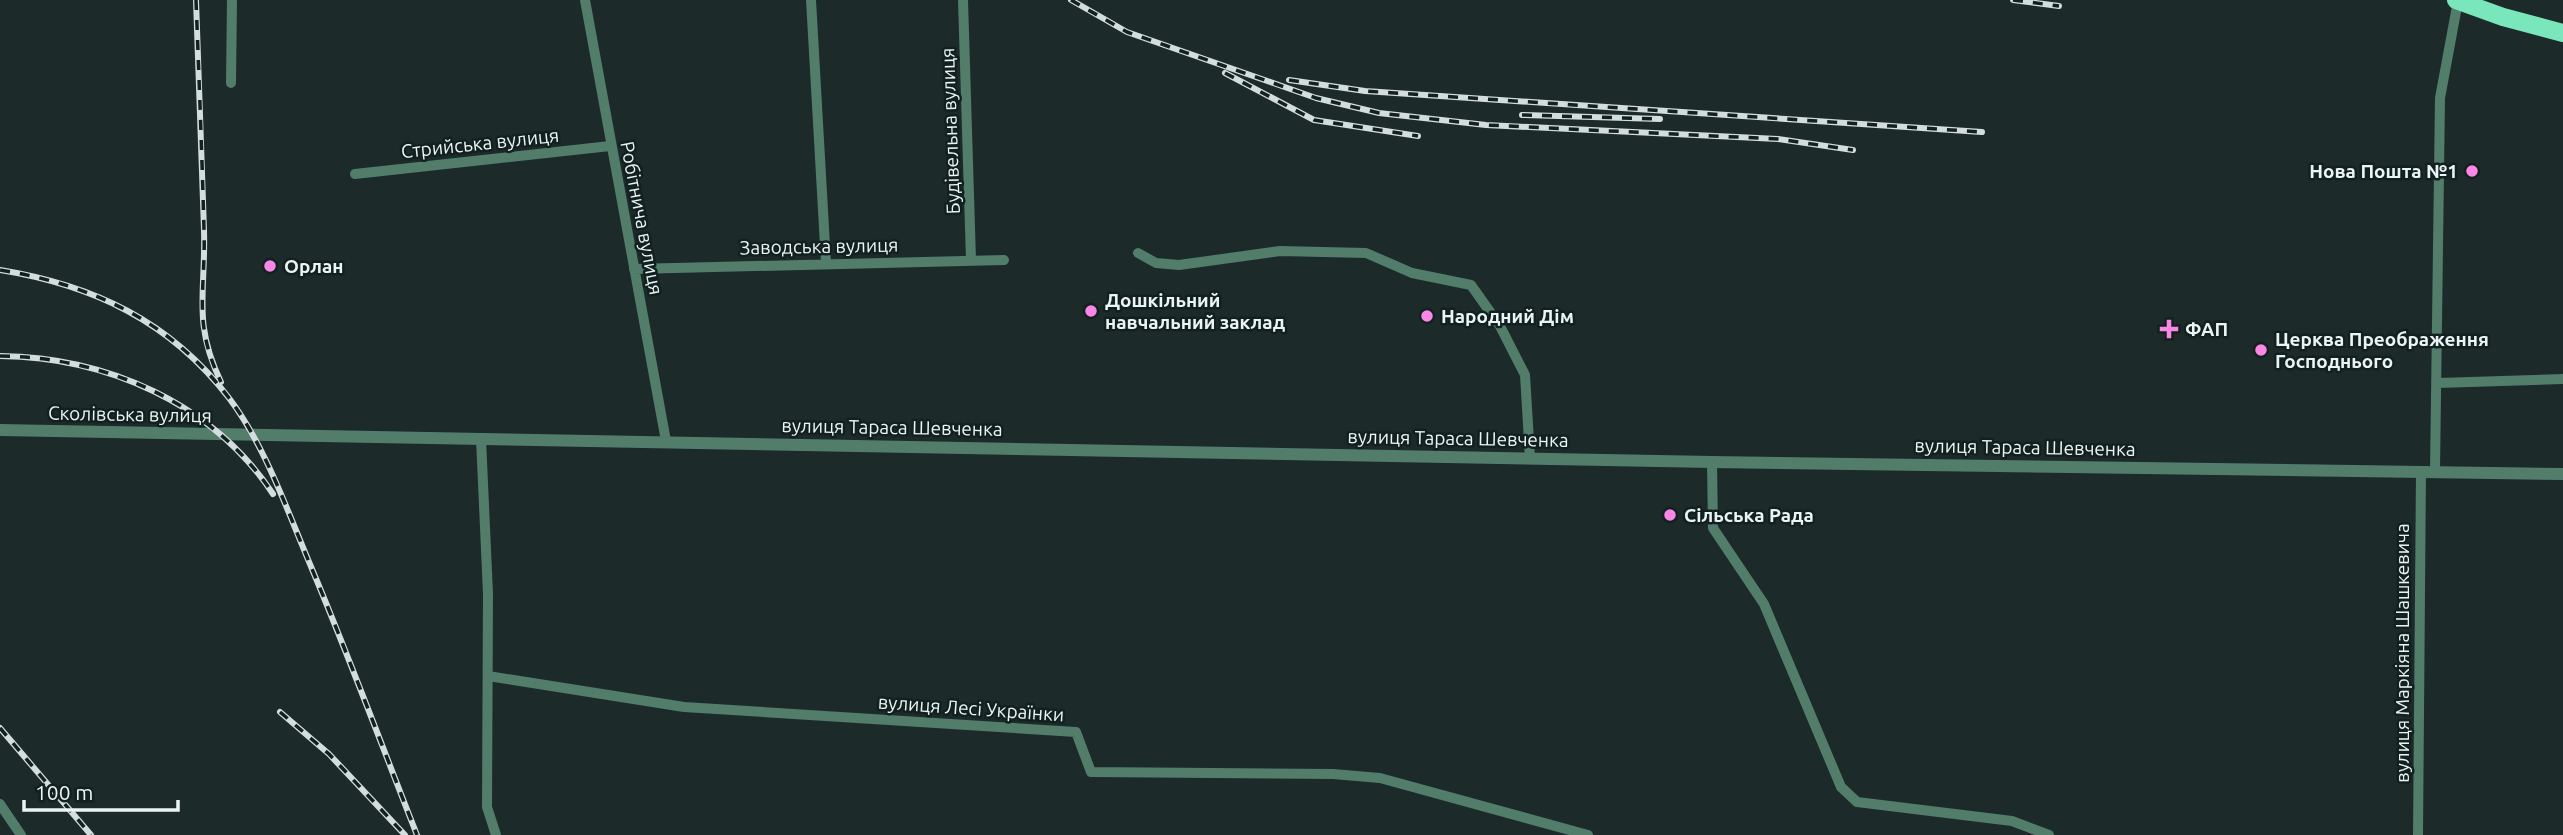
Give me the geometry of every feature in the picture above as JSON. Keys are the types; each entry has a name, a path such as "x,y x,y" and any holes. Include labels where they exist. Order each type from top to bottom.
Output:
{"highway":[{"path":"2457,0 2563,33"}],"street":[{"path":"231,83 232,0"},
{"name":"Робітнича вулиця","path":"585,0 666,441"},
{"path":"811,0 827,263"},
{"name":"Будівельна вулиця","path":"963,0 971,261"},
{"path":"2435,471 2440,98 2457,0"},
{"name":"Стрийська вулиця","path":"355,174 610,146"},
{"path":"1138,253 1156,263 1179,265 1280,251 1366,253 1412,273 1471,285 1500,327 1525,375 1531,458"},
{"name":"Заводська вулиця","path":"634,269 1004,260"},
{"path":"2438,383 2563,379"},
{"name":"Сколівська вулиця","path":"0,430 259,436"},
{"name":"вулиця Тараса Шевченка","path":"259,436 666,441 1712,463 2563,474"},
{"path":"481,439 488,594 487,807 496,835"},
{"path":"1712,463 1713,528 1764,604 1841,787 1857,802 2012,821 2049,835"},
{"name":"вулиця Маркіяна Шашкевича","path":"2418,835 2421,471"},
{"name":"вулиця Лесі Українки","path":"488,676 684,707 1076,732 1091,772 1332,774 1380,778 1587,835"},
{"path":"0,804 21,835"}],"railway":[{"path":"196,0 204,230 203,324 206,342 221,382"},
{"path":"1071,0 1127,32 1316,98 1379,113 1486,125 1778,139 1853,150"},
{"path":"2013,0 2059,6"},
{"path":"1225,73 1314,120 1418,136"},
{"path":"1289,80 1365,91 1982,132"},
{"path":"1522,115 1660,119"},
{"path":"0,270 67,285 127,311 181,348 206,371 229,398 254,438 275,481 417,835"},
{"path":"0,356 40,358 79,365 154,391 220,434 248,462 273,494"},
{"path":"280,712 329,754 405,835"},
{"path":"0,728 91,835"}],"place":[{"name":"Нова Пошта №1","path":"2472,171"},
{"name":"Орлан","path":"270,266"},
{"name":"Дошкільний навчальний заклад","path":"1091,311"},
{"name":"Народний Дім","path":"1427,316"},
{"name":"ФАП","path":"2169,329"},
{"name":"Церква Преображення Господнього","path":"2261,350"},
{"name":"Сільська Рада","path":"1670,515"}]}
